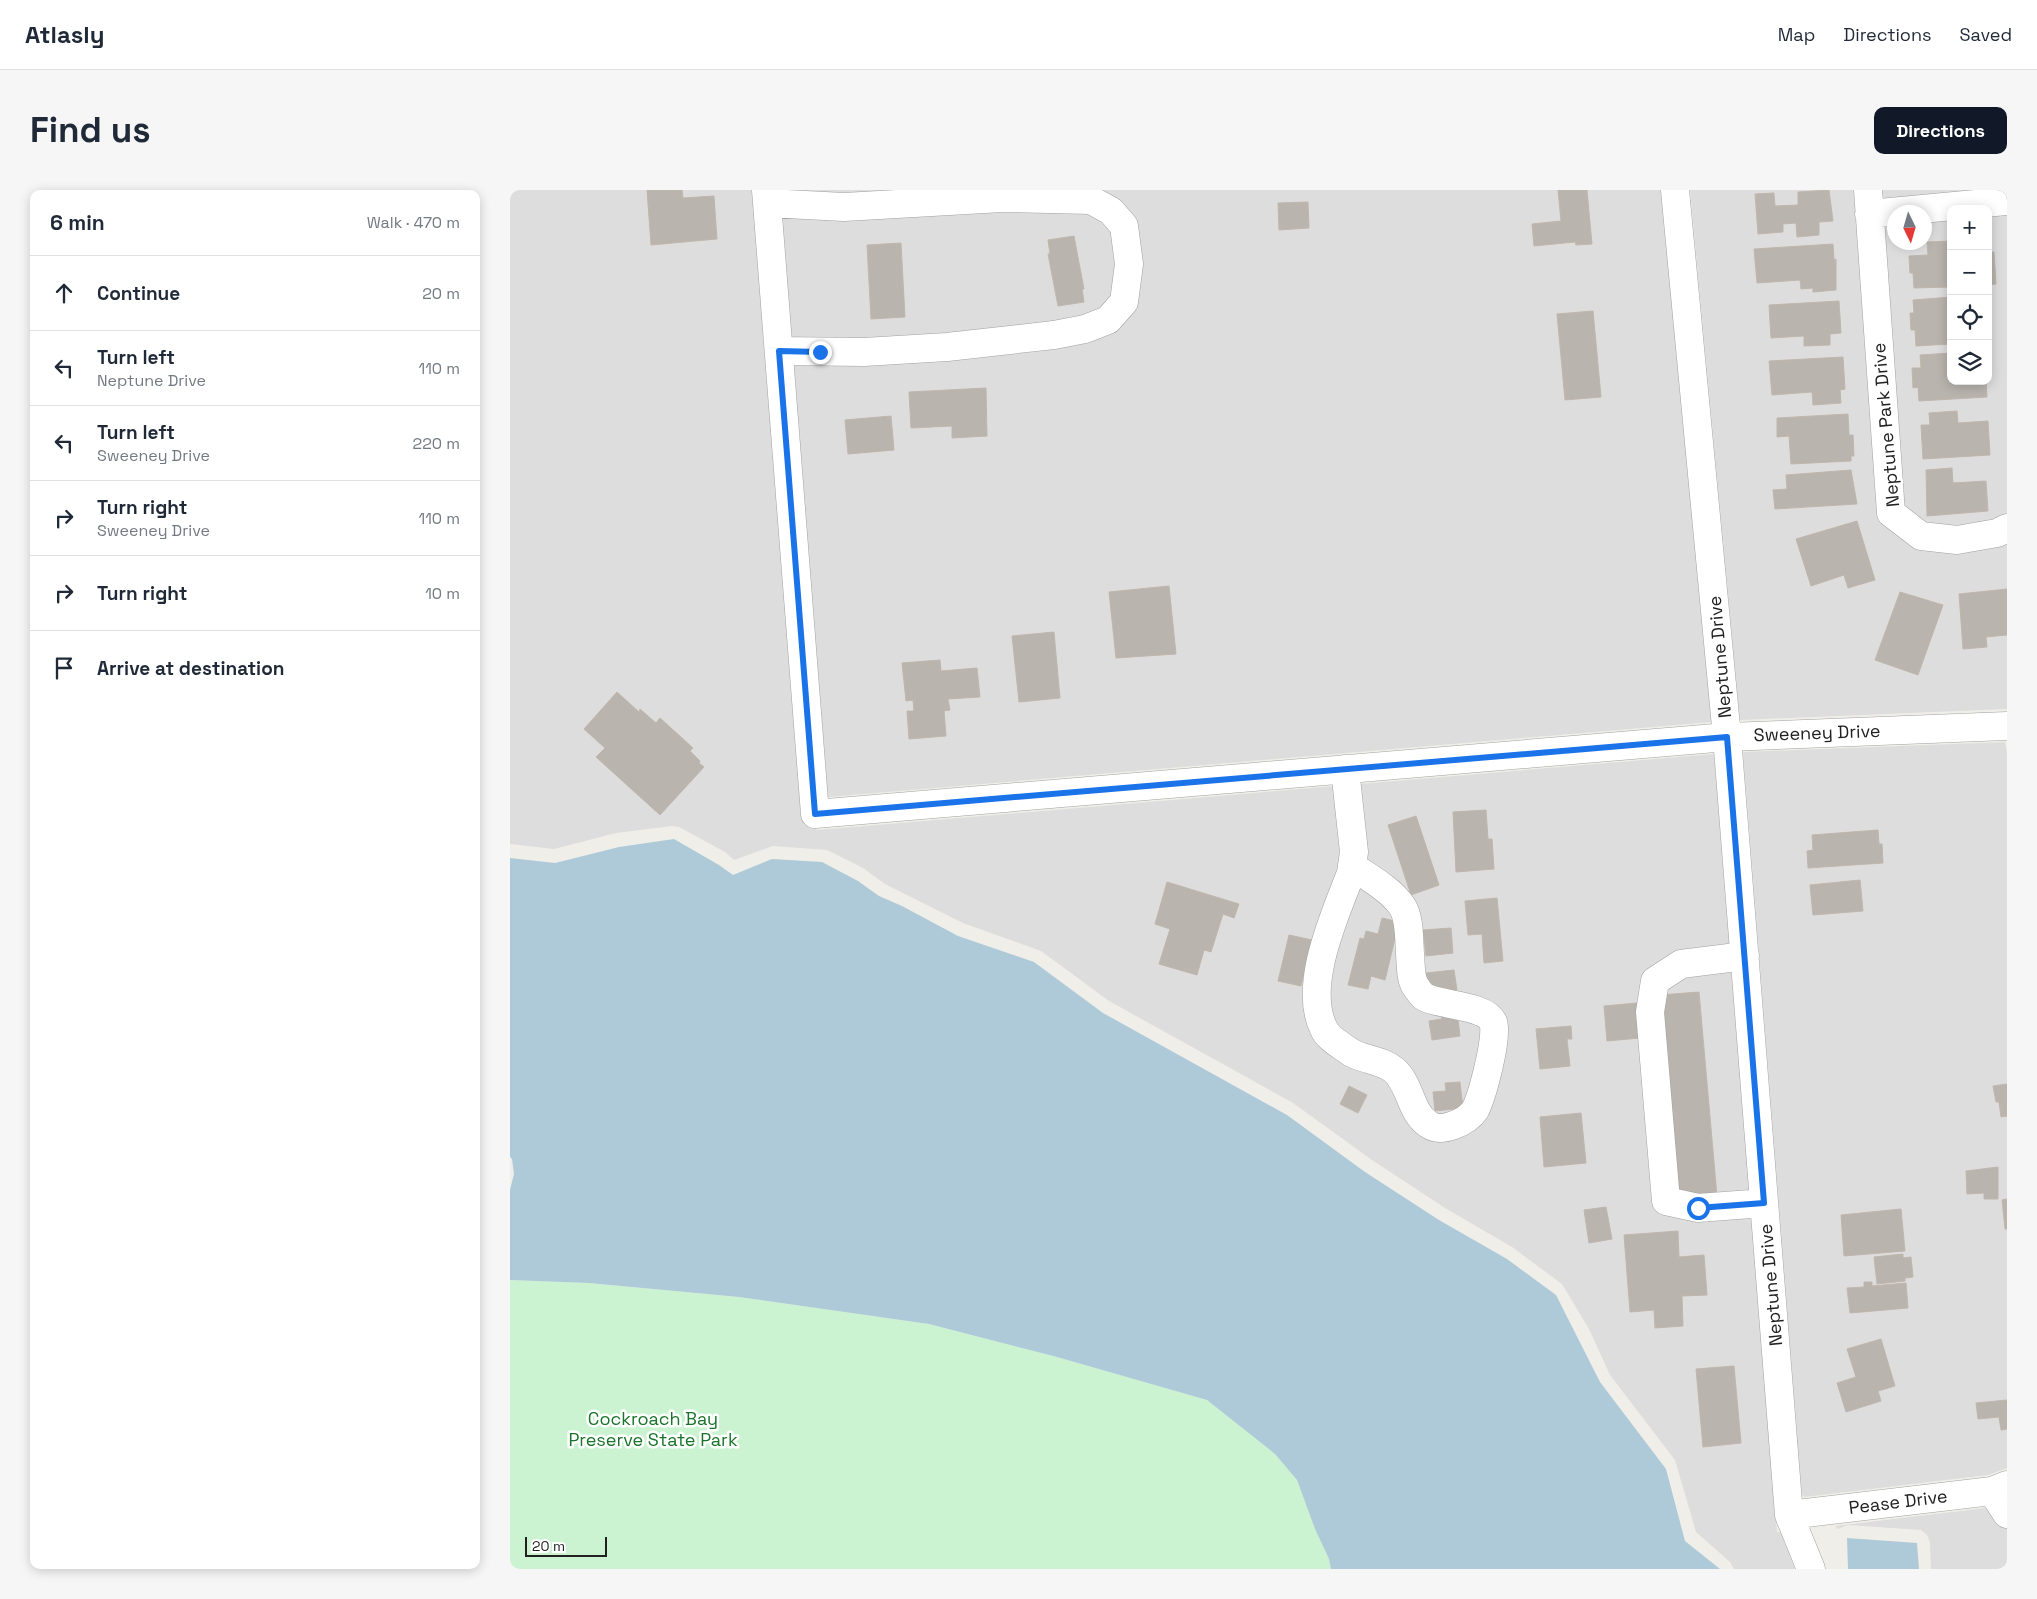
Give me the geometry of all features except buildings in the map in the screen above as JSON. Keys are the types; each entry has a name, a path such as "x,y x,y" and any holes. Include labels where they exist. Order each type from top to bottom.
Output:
{"street":[{"name":"Neptune Drive","path":"1675,190 1727,737 1789,1515 1811,1569"},
{"name":"Sweeney Drive","path":"767,196 815,814 1727,737 2007,726"},
{"path":"767,196 844,207 1002,198 1091,200 1111,211 1124,226 1129,264 1124,302 1108,320 1084,329 1054,335 947,347 864,352 779,351"},
{"name":"Neptune Park Drive","path":"2007,200 1868,202 1891,512 1921,536 1957,540 1997,533 2007,528"},
{"path":"1345,769 1354,852 1352,866 1318,975 1318,1014 1324,1031 1348,1051 1394,1070 1404,1084 1418,1113 1429,1126 1444,1128 1460,1123 1474,1110 1486,1075 1496,1031 1493,1021 1485,1014 1469,1008 1423,996 1415,985 1407,920 1402,906 1383,888 1352,866"},
{"path":"1745,956 1681,964 1655,981 1650,1012 1666,1201 1698,1208 1764,1203"},
{"path":"1999,1488 2007,1514"},
{"name":"Pease Drive","path":"1789,1515 1999,1488"}],"shaded area":[{"path":"510,190 752,190 801,815 817,830 1714,754 1777,1532 1780,1532 1795,1569 1734,1569 1730,1562 1696,1532 1675,1460 1610,1375 1589,1329 1562,1284 1512,1247 1445,1208 1372,1160 1293,1103 1109,1001 1041,951 963,923 885,884 863,868 827,850 773,846 734,860 725,852 679,827 672,826 616,833 554,849 510,844"},
{"path":"780,190 1661,190 1712,722 828,797"},
{"path":"1690,190 2007,190 2007,709 1740,720"},
{"path":"2005,742 2007,754 2007,1468 1988,1475 1804,1497 1802,1495 1743,752"},
{"path":"2007,1502 2007,1569 1931,1569 1930,1542 1927,1535 1921,1530 1848,1525 1838,1529 1835,1526 1994,1507"}],"green space":[{"name":"Cockroach Bay Preserve State Park","path":"510,1280 589,1283 739,1297 929,1324 1057,1357 1207,1400 1275,1454 1297,1480 1315,1529 1329,1559 1331,1569 510,1569"}],"water":[{"path":"674,839 733,875 772,859 822,862 858,881 879,896 958,936 1034,962 1103,1013 1287,1115 1365,1172 1439,1220 1507,1259 1556,1295 1600,1382 1666,1469 1685,1541 1720,1569 1331,1569 1329,1559 1315,1529 1297,1480 1275,1454 1207,1400 1057,1357 929,1324 739,1297 589,1283 510,1280 510,1190 514,1174 510,1157 510,858 555,863 619,847"},
{"path":"1847,1538 1917,1543 1919,1569 1848,1569"}],"route":[{"path":"820,352 779,351 815,814 1727,737 1764,1203 1698,1208"}]}
